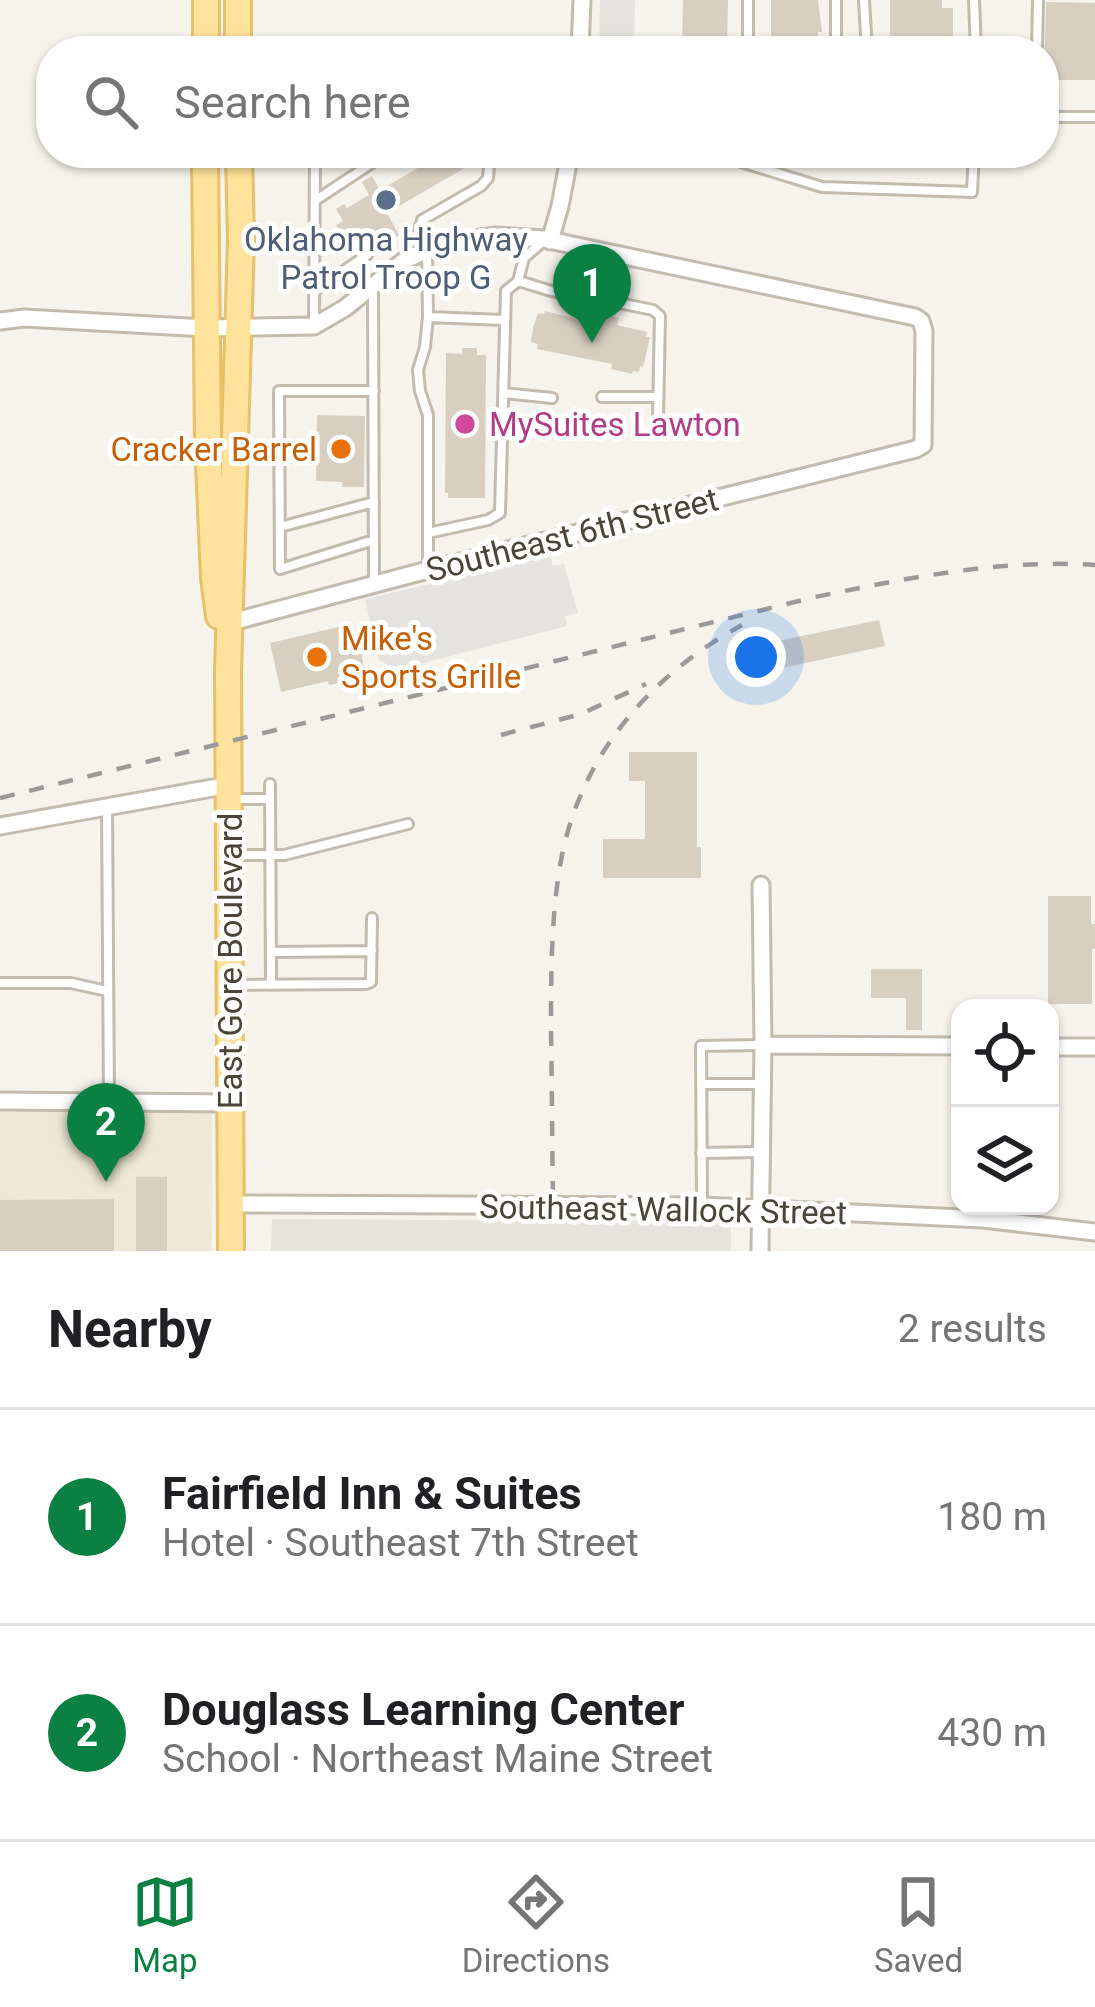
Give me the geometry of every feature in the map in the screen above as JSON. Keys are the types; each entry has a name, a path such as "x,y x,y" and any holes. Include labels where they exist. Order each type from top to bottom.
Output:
{"main road":[{"path":"206,0 206,36"},
{"path":"238,0 238,36"},
{"name":"East Gore Boulevard","path":"206,168 214,578 226,624"},
{"name":"East Gore Boulevard","path":"231,1251 226,624 242,240 240,168"}],"street":[{"path":"581,36 582,0"},
{"path":"0,321 24,318 206,328 314,326 405,260 444,243 496,236 547,240 567,168"},
{"name":"Southeast 6th Street","path":"226,624 923,445 924,331 915,317 547,240"},
{"path":"0,826 107,806 229,792"},
{"path":"760,1251 761,885"},
{"path":"763,1045 951,1046"},
{"path":"1059,1047 1095,1047"},
{"path":"0,1102 231,1103"},
{"name":"Southeast Wallock Street","path":"231,1204 702,1206 983,1219 1095,1232"}],"lane":[{"path":"748,0 748,36"},
{"path":"836,0 836,36"},
{"path":"864,0 866,36"},
{"path":"974,0 975,36"},
{"path":"1037,36 1038,0"},
{"path":"1059,117 1095,117"},
{"path":"314,326 315,168"},
{"path":"315,201 364,168"},
{"path":"428,570 428,416 418,370 428,317 427,250 419,232 422,220 481,186 489,168"},
{"path":"760,168 822,187 973,192 974,168"},
{"path":"428,533 500,513 506,291 518,281 524,258 547,240"},
{"path":"314,291 367,255"},
{"path":"518,281 572,294 605,286 619,303 653,310 660,316 658,418"},
{"path":"373,284 374,584"},
{"path":"428,317 505,320"},
{"path":"374,391 279,391 280,569 374,540"},
{"path":"504,394 552,398"},
{"path":"602,397 658,398"},
{"path":"280,527 374,502"},
{"path":"270,784 271,985"},
{"path":"229,792 271,799"},
{"path":"107,806 110,1103"},
{"path":"230,855 284,855 408,824"},
{"path":"230,986 371,982 373,918"},
{"path":"271,952 373,951"},
{"path":"0,983 71,983 107,991"},
{"path":"702,1206 701,1046 763,1045"},
{"path":"701,1084 762,1084"},
{"path":"701,1153 762,1152"}],"shaded area":[{"path":"600,0 635,0 634,36 599,36"},
{"path":"550,556 553,566 564,564 578,613 565,616 567,626 396,670 378,659 365,599"},
{"path":"0,1112 212,1112 212,1251 0,1251"},
{"path":"272,1219 731,1222 731,1251 271,1251"}],"building":[{"path":"683,0 728,0 727,36 682,36"},
{"path":"771,0 818,0 822,32 818,36 771,36"},
{"path":"890,0 942,0 942,8 953,8 953,36 890,36"},
{"path":"1046,2 1095,3 1095,80 1059,80 1059,36 1045,36"},
{"name":"Oklahoma Highway Patrol Troop G","path":"418,168 463,169 387,213 399,235 378,247 374,240 352,252 336,225 343,221 336,209 369,195 362,182 372,176 380,190"},
{"path":"590,311 619,318 617,325 647,332 643,367 632,374 611,369 612,364 537,349 538,344 531,342 533,328 538,313 588,322"},
{"name":"MySuites Lawton","path":"462,348 477,348 477,355 486,355 485,498 448,498 445,493 446,353 462,354"},
{"name":"Cracker Barrel","path":"317,415 365,416 364,487 316,481"},
{"path":"879,620 885,646 754,674 749,647"},
{"name":"Mike's Sports Grille","path":"347,625 356,631 365,671 352,674 353,680 281,692 270,643"},
{"path":"629,752 697,752 701,878 603,878 603,839 645,839 645,781 629,781"},
{"path":"1048,896 1091,896 1091,924 1095,924 1092,1004 1059,1004 1059,999 1048,999"},
{"path":"871,969 922,969 922,1030 906,1030 906,998 871,998"},
{"path":"136,1177 167,1177 167,1251 136,1251"},
{"path":"114,1199 114,1251 0,1251 0,1200"}],"railway":[{"path":"0,798 815,597 989,567 1095,565"},
{"path":"553,1196 552,948 557,886 569,827 583,790 623,724 677,669 742,625"},
{"path":"501,735 581,714 646,684"}],"place":[{"name":"Oklahoma Highway Patrol Troop G","path":"386,200"},
{"name":"Fairfield Inn & Suites","path":"592,343"},
{"name":"MySuites Lawton","path":"465,424"},
{"name":"Cracker Barrel","path":"341,449"},
{"name":"Mike's Sports Grille","path":"317,657"},
{"name":"Douglass Learning Center","path":"106,1182"}]}
